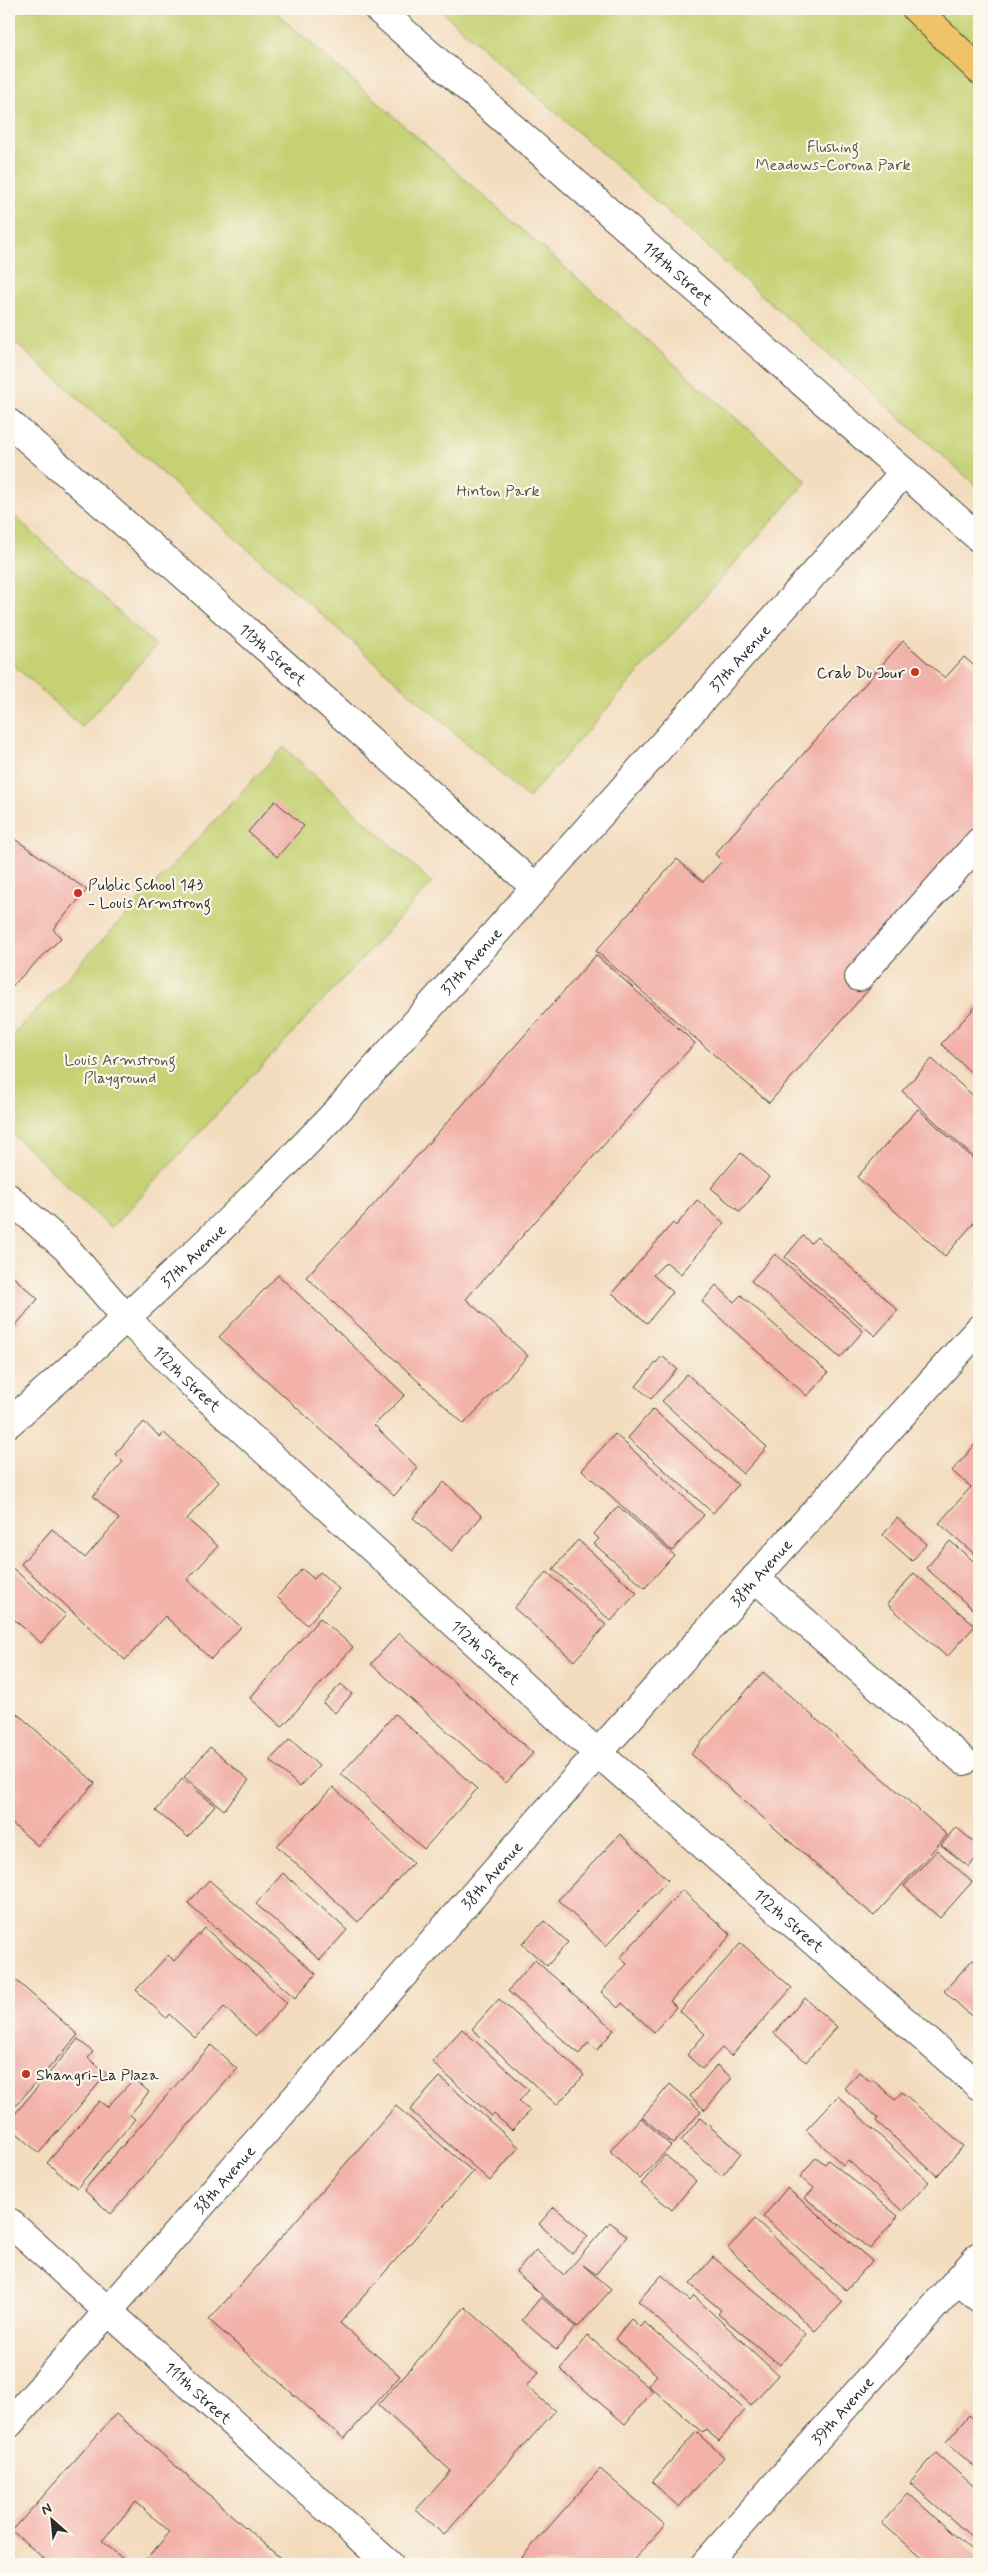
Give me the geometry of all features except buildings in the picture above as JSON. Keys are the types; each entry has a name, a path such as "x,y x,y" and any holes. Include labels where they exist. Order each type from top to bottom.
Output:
{"highway":[{"path":"916,9 979,70"}],"street":[{"name":"114th Street","path":"378,9 979,538"},
{"name":"113th Street","path":"9,423 175,567 535,887"},
{"name":"37th Avenue","path":"9,1423 127,1319 294,1157 904,472"},
{"path":"859,977 979,842"},
{"name":"112th Street","path":"9,1198 66,1248 127,1319 191,1383 598,1753 979,2086"},
{"name":"38th Avenue","path":"9,2424 598,1753 979,1329"},
{"path":"755,1578 964,1761"},
{"name":"111th Street","path":"9,2222 389,2564"},
{"name":"39th Avenue","path":"705,2564 979,2256"},
{"path":"958,2280 979,2298"}],"green space":[{"name":"Hinton Park","path":"9,9 272,9 807,481 528,798 9,337"},
{"name":"Flushing Meadows-Corona Park","path":"439,9 979,9 979,488 923,438"},
{"path":"10,512 156,646 82,727 9,661"},
{"name":"Louis Armstrong Playground","path":"284,747 432,883 111,1228 9,1130 9,1039"}],"place":[{"name":"Crab Du Jour","path":"915,672"},
{"name":"Public School 143 - Louis Armstrong","path":"78,893"},
{"name":"Shangri-La Plaza","path":"26,2074"}]}
